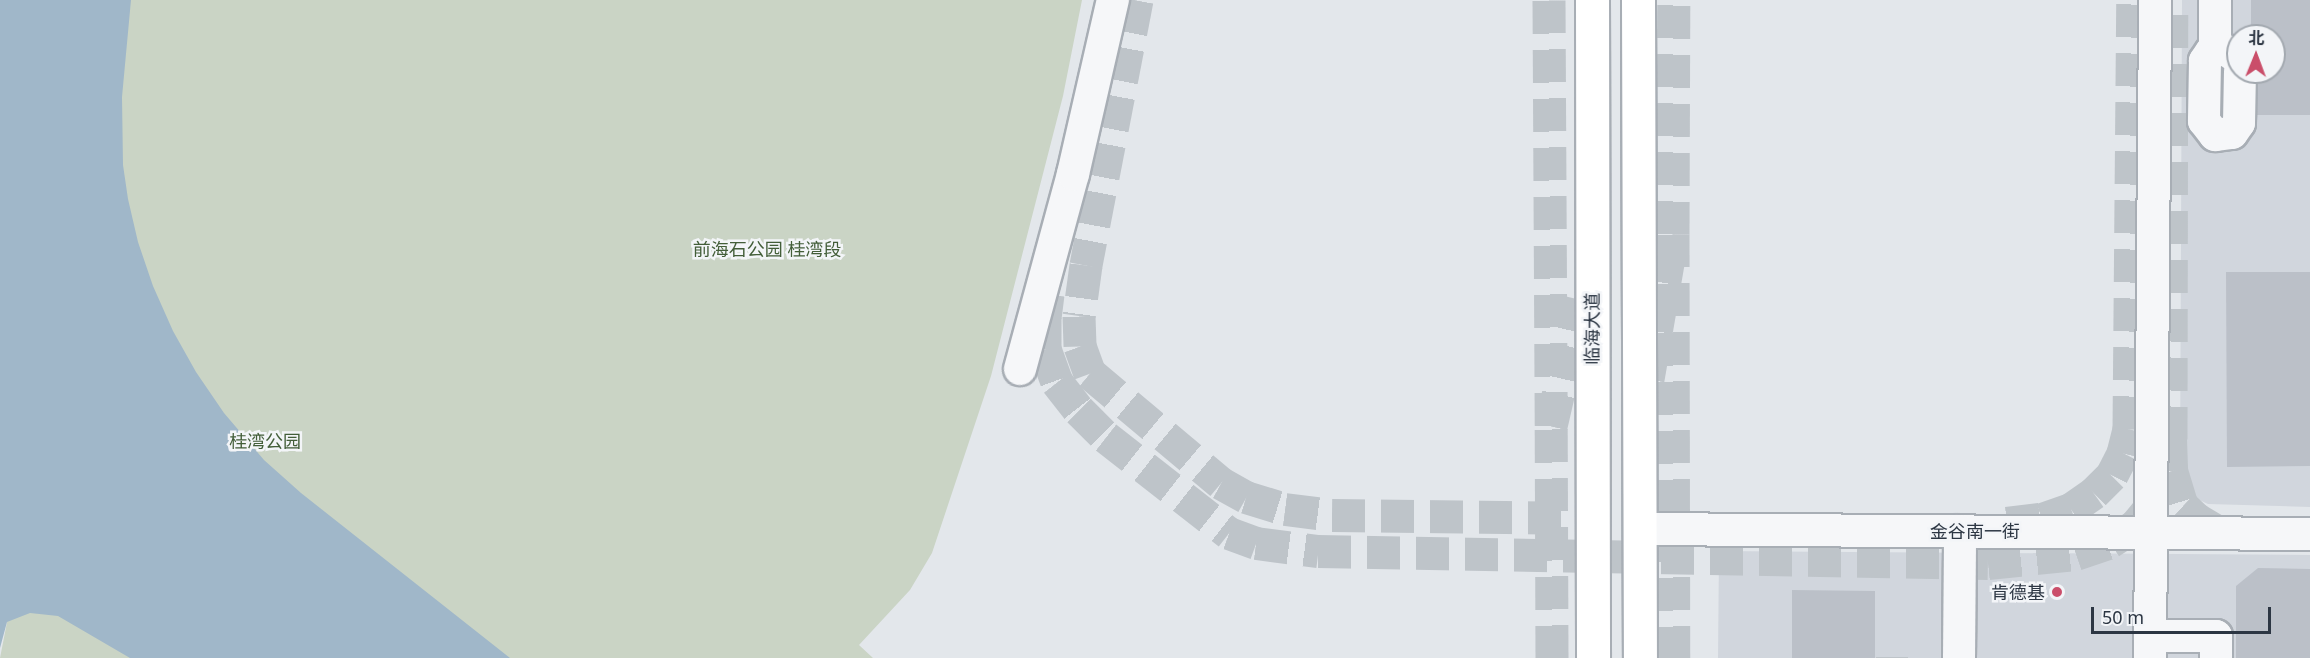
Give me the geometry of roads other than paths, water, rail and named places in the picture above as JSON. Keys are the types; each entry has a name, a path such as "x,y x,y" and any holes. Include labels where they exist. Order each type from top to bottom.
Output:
{"main road":[{"name":"临海大道","path":"1592,0 1593,658"},
{"path":"1638,0 1640,658"}],"street":[{"path":"1020,369 1073,174 1113,0"},
{"path":"2155,0 2150,647 2216,636 2216,658"},
{"path":"2215,0 2219,61 2204,121 2210,131 2221,136 2232,133 2239,123 2240,84"},
{"path":"2154,74 2219,61"},
{"name":"金谷南一街","path":"1640,529 2310,534"},
{"path":"1959,658 1960,531"}],"water":[{"path":"0,0 131,0 122,97 123,165 128,199 138,242 153,286 173,331 196,372 224,413 264,460 301,493 510,658 130,658 58,616 30,613 7,622 0,648"}],"tunnel":[{"path":"1137,0 1086,265 1079,316 1080,346 1090,373 1221,483 1246,497 1285,509 1332,515 1667,519"},
{"path":"1549,0 1551,426"},
{"path":"1648,379 1673,234 1674,0"},
{"path":"2007,523 2042,519 2071,509 2094,493 2112,475 2123,453 2129,429 2133,0"},
{"path":"1048,294 1045,349 1057,382 1079,410 1106,437 1229,533 1256,543 1318,551 1988,563 2076,554 2110,542 2136,525 2150,508 2167,466 2171,439 2172,0"},
{"path":"1673,234 1674,658"},
{"path":"1552,658 1551,426 1580,299"},
{"path":"2171,439 2172,471 2183,506 2197,519 2215,530"}],"place":[{"name":"肯德基","path":"2057,592"}],"park label":[{"name":"前海石公园 桂湾段","path":"767,249"},
{"name":"桂湾公园","path":"265,441"}]}
